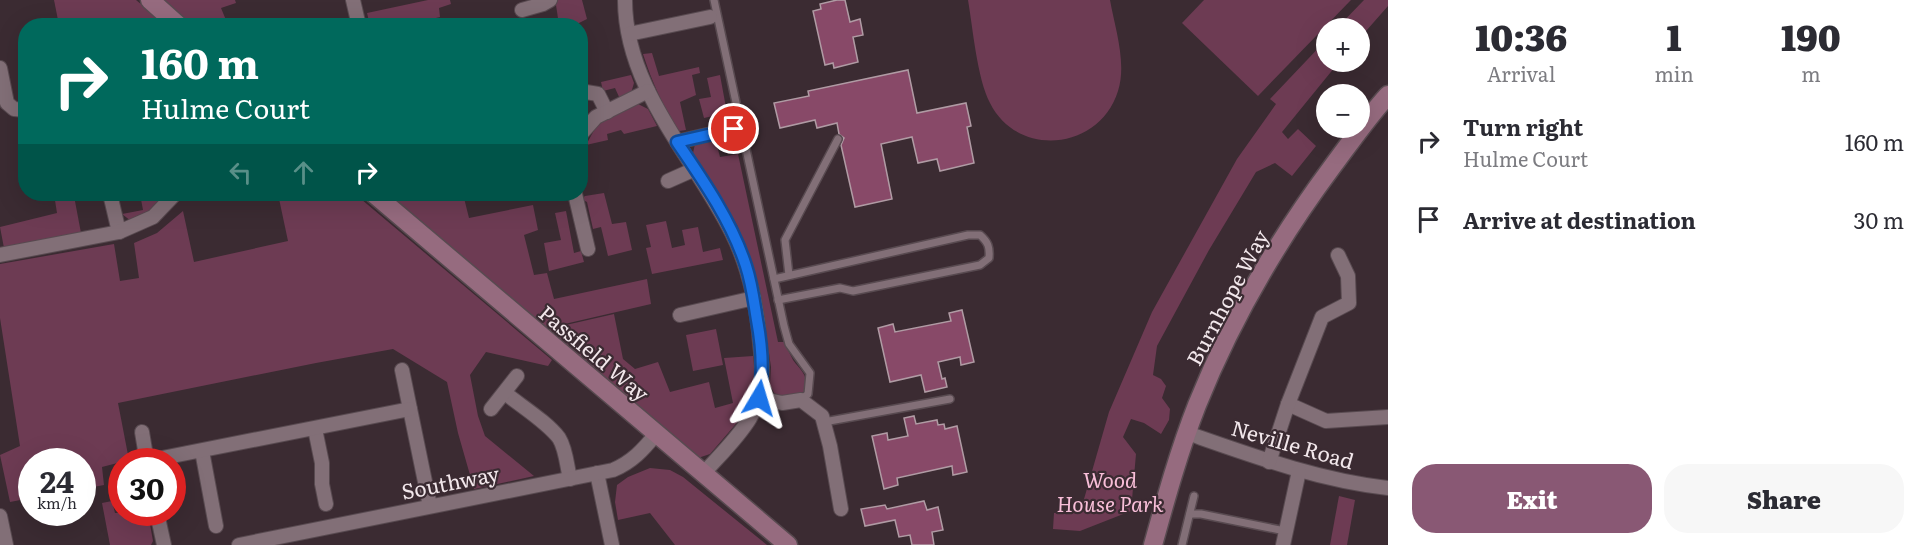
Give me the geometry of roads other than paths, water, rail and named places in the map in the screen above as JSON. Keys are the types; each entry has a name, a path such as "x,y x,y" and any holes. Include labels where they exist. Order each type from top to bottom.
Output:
{"street":[{"path":"150,0 170,18"},
{"path":"353,0 357,18"},
{"path":"522,10 550,0"},
{"path":"625,0 629,34 648,91 733,234 746,266 754,298 763,367 759,398 750,418 703,474"},
{"path":"629,34 710,18"},
{"path":"0,68 7,102 14,109 18,109"},
{"path":"588,126 596,117 648,91"},
{"path":"588,92 598,94 607,112"},
{"name":"Burnhope Way","path":"1153,545 1187,433 1226,339 1272,255 1302,207 1374,110 1388,95"},
{"path":"677,142 734,129"},
{"path":"668,181 695,169"},
{"path":"112,201 119,232"},
{"path":"0,255 119,232 153,217 168,201"},
{"name":"Passfield Way","path":"382,201 788,545"},
{"path":"577,201 588,249"},
{"path":"1269,462 1288,404 1322,317 1349,303 1348,276 1338,255"},
{"path":"680,315 754,298"},
{"path":"402,370 430,507"},
{"path":"491,409 517,376"},
{"path":"505,393 552,430 560,440 565,452 570,479"},
{"path":"759,398 782,403 801,400 822,416 841,509"},
{"path":"1288,404 1326,421 1388,417"},
{"path":"186,454 410,409"},
{"path":"315,429 322,463 322,484 326,504"},
{"path":"142,432 145,448"},
{"name":"Neville Road","path":"1187,433 1299,471 1388,488"},
{"name":"Southway","path":"239,545 308,538 430,507 597,473 627,464 656,434"},
{"path":"202,451 216,526"},
{"path":"1283,545 1299,471"},
{"path":"597,473 612,545"},
{"path":"213,507 227,503"},
{"path":"0,516 6,545"},
{"path":"160,526 164,545"}],"lane":[{"path":"714,0 789,344 810,373 808,394 801,400"},
{"path":"789,276 785,240 838,139"},
{"path":"774,279 968,235 980,235 987,240 990,249 989,258 980,265 853,291 840,288 778,300"},
{"path":"824,422 950,399"},
{"path":"1182,545 1194,496"},
{"path":"1190,514 1201,513 1285,531"}],"park label":[{"name":"Wood House Park","path":"1110,490"}]}
